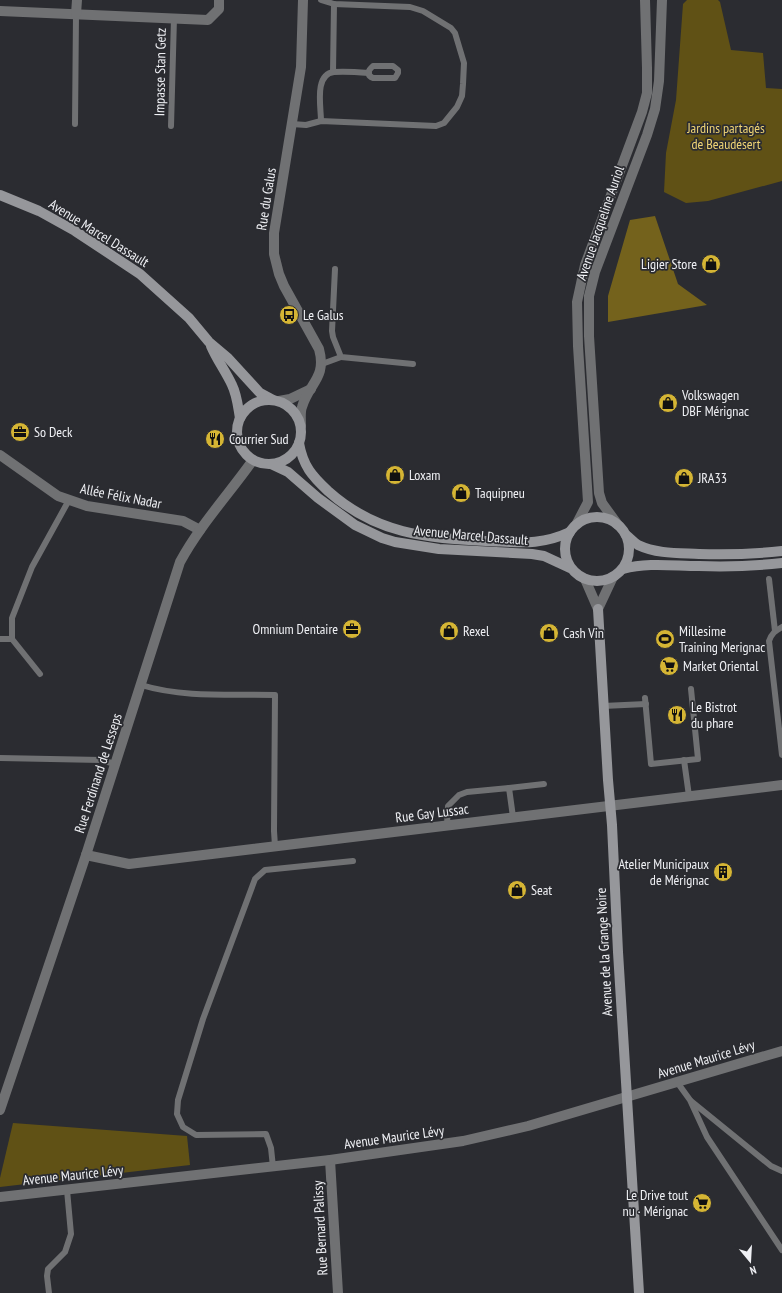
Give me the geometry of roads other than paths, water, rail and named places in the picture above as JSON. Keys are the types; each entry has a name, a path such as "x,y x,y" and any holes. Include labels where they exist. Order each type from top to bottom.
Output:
{"main road":[{"name":"Avenue Marcel Dassault","path":"0,195 57,221 135,270 184,313 209,342 228,358 260,393 276,401"},
{"name":"Avenue Marcel Dassault","path":"209,342 232,385 236,395 240,418"},
{"path":"263,400 276,401 293,411 298,418 301,434 299,443 288,458 280,462 271,464 258,462 253,460 242,450 237,437 237,427 245,410 254,404 263,400"},
{"name":"Avenue Marcel Dassault","path":"299,443 301,455 308,471 316,480 336,498 355,511 374,522 394,530 438,538 533,543 559,537 573,529"},
{"name":"Avenue Marcel Dassault","path":"271,464 288,472 318,498 350,522 382,538 395,542 439,549 532,554 544,556 570,568"},
{"path":"782,551 761,554 672,553 656,551 636,544 618,525 608,519 597,517 586,519 573,529 566,541 565,550 566,560 570,568 577,575 594,582 604,581 613,577 623,569 653,564 701,566 762,565 782,563"},
{"path":"623,569 629,552 625,534"},
{"name":"Avenue de la Grange Noire","path":"598,609 639,1293"}],"street":[{"path":"76,14 77,0"},
{"path":"0,11 208,20 218,9 219,0"},
{"name":"Rue du Galus","path":"303,0 301,67 274,233 274,254 284,286 319,349 322,364"},
{"name":"Avenue Jacqueline Auriol","path":"573,529 588,502 578,346 577,302 585,265 642,112 646,93 647,68 645,0"},
{"name":"Avenue Jacqueline Auriol","path":"618,525 602,503 599,493 589,336 589,296 595,272 647,135 655,109 659,81 662,0"},
{"path":"300,426 302,408 311,389 318,379 322,364"},
{"path":"276,401 290,399 311,389"},
{"name":"Allée Félix Nadar","path":"0,455 58,496 87,506 183,521 200,530"},
{"name":"Rue Ferdinand de Lesseps","path":"0,1110 116,764 180,562 188,546 253,460"},
{"name":"Avenue de la Grange Noire","path":"598,609 613,577"},
{"name":"Avenue de la Grange Noire","path":"585,579 598,609"},
{"name":"Rue Gay Lussac","path":"86,855 129,864 782,784"},
{"name":"Avenue Maurice Lévy","path":"0,1197 273,1167 463,1141 528,1126 782,1051"},
{"name":"Rue Bernard Palissy","path":"330,1160 338,1293"}],"lane":[{"path":"292,124 306,125 321,121 436,126 444,122 457,107 462,96 464,63 455,33 451,28 423,11 410,8 334,4 321,0"},
{"path":"333,72 334,4"},
{"path":"75,124 76,14"},
{"name":"Impasse Stan Getz","path":"171,126 174,18"},
{"path":"321,121 321,83 326,75 333,72 368,73"},
{"path":"335,269 332,331 341,357"},
{"path":"322,364 341,357 413,364"},
{"path":"40,674 12,639 12,618 32,567 70,500"},
{"path":"769,579 775,631"},
{"path":"782,627 771,635 770,646 782,755"},
{"path":"0,639 12,639"},
{"path":"141,685 160,691 196,694 275,695 275,846"},
{"path":"603,706 646,701 651,764 698,759 691,689"},
{"path":"0,758 100,760 116,764"},
{"path":"684,760 689,796"},
{"path":"447,826 448,806 459,795 473,791 544,784"},
{"path":"509,788 513,817"},
{"path":"273,1167 271,1148 266,1134 196,1135 183,1127 177,1114 178,1100 204,1019 255,879 265,870 354,861"},
{"path":"677,1082 690,1100 708,1137 782,1250"},
{"path":"690,1100 771,1166 782,1171"},
{"path":"49,1293 47,1276 48,1269 65,1252 71,1234 67,1190"}],"place":[{"name":"Ligier Store","path":"711,264"},
{"name":"Le Galus","path":"289,315"},
{"name":"Volkswagen DBF Mérignac","path":"668,403"},
{"name":"So Deck","path":"20,432"},
{"name":"Courrier Sud","path":"215,439"},
{"name":"Loxam","path":"395,475"},
{"name":"JRA33","path":"684,478"},
{"name":"Taquipneu","path":"461,493"},
{"name":"Omnium Dentaire","path":"352,629"},
{"name":"Rexel","path":"449,631"},
{"name":"Cash Vin","path":"549,633"},
{"name":"Millesime Training Merignac","path":"665,639"},
{"name":"Market Oriental","path":"669,666"},
{"name":"Le Bistrot du phare","path":"677,715"},
{"name":"Atelier Municipaux de Mérignac","path":"723,872"},
{"name":"Seat","path":"517,890"},
{"name":"Le Drive tout nu · Mérignac","path":"702,1203"}],"park label":[{"name":"Jardins partagés de Beaudésert","path":"726,136"}]}
